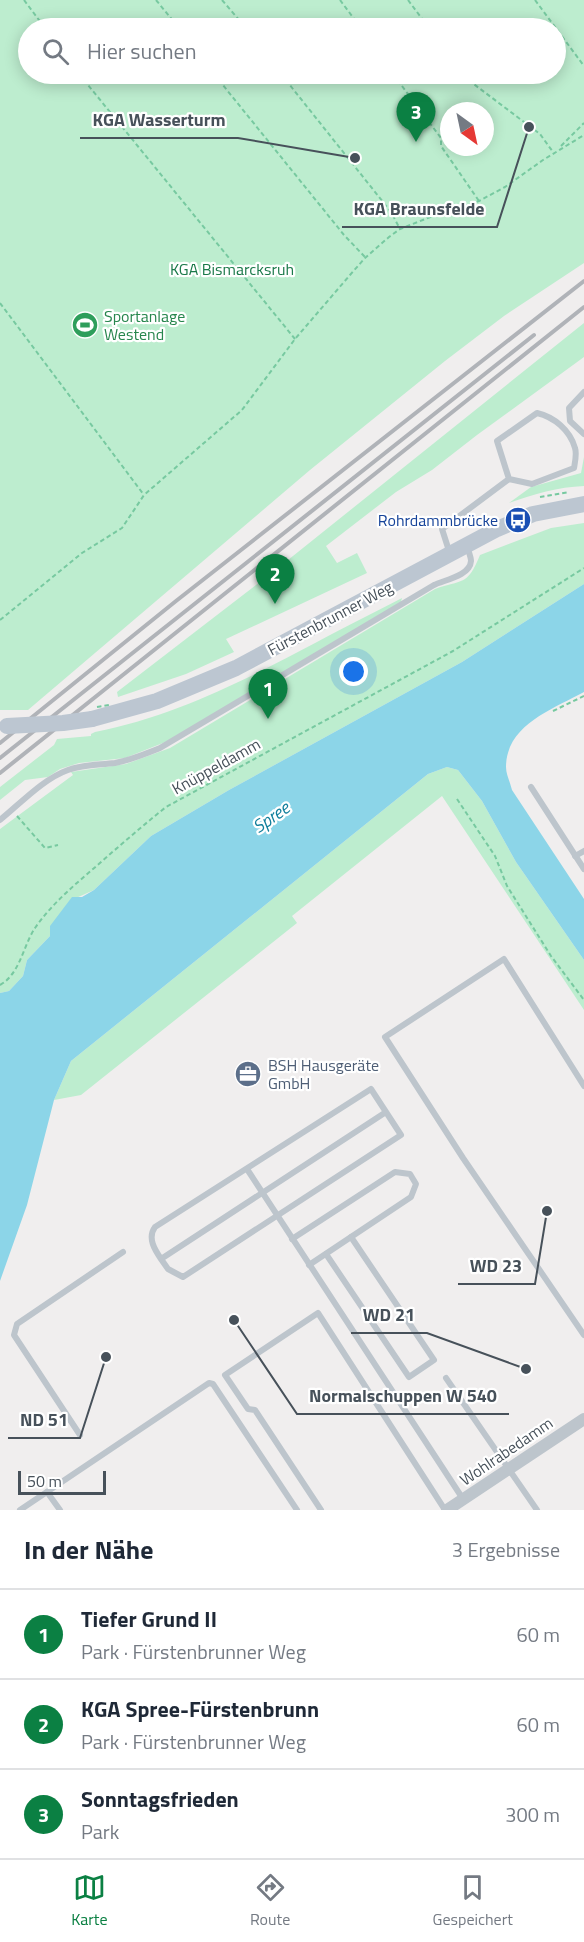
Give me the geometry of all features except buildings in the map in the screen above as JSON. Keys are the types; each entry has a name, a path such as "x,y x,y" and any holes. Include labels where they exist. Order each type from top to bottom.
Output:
{"main road":[{"name":"Fürstenbrunner Weg","path":"4,726 92,719 157,701 226,673 450,554 533,514 584,504"}],"street":[{"name":"Wohlrabedamm","path":"446,1510 584,1419"}],"lane":[{"path":"584,392 569,408 570,421 584,434"},
{"path":"450,554 442,529 509,479 532,484 574,468 576,450 567,432 550,416 537,413 497,441 509,479"},
{"path":"0,820 54,777 69,770 138,757 180,738 434,585 461,574 466,571 471,561 466,546"},
{"path":"531,788 584,869"},
{"path":"575,856 584,851"},
{"path":"584,1086 504,959 385,1037 463,1158 584,1335"},
{"path":"371,1089 401,1136 183,1277 168,1269 153,1247 152,1232 155,1227 247,1169 371,1089"},
{"path":"161,1259 386,1112"},
{"path":"247,1169 463,1499"},
{"path":"292,1239 394,1172 410,1174 416,1184 411,1197 309,1265"},
{"path":"326,1254 409,1377 434,1360 351,1237"},
{"path":"80,1435 14,1335 17,1324 123,1252"},
{"path":"321,1510 255,1410 248,1409 225,1375 318,1313 446,1510"},
{"path":"446,1378 537,1510"},
{"path":"20,1510 209,1383 213,1384 297,1510"},
{"path":"47,1492 60,1510"}],"path":[{"path":"24,0 38,18"},
{"path":"156,0 170,18"},
{"path":"222,0 237,18"},
{"path":"340,0 354,18"},
{"path":"408,0 422,18"},
{"path":"535,0 548,18"},
{"path":"566,42 584,66"},
{"path":"87,84 295,339"},
{"path":"222,84 365,258"},
{"path":"289,84 391,212 400,229"},
{"path":"400,84 441,138 441,146 479,201"},
{"path":"474,84 540,134 554,153"},
{"path":"0,620 82,553 122,528 144,495 242,410 295,339 365,258 400,229 442,212 479,201 505,187 554,153 584,123"},
{"path":"557,150 584,135"},
{"path":"0,303 144,495"},
{"name":"Knüppeldamm","path":"0,985 6,982 15,971 35,928 55,903 166,807 453,651 584,568"},
{"path":"553,711 584,696"},
{"path":"457,799 495,856 507,886 544,946 584,1000"},
{"path":"12,810 42,846 49,848 58,845"}],"green space":[{"name":"KGA Bismarcksruh","path":"0,0 584,0 584,263 504,316 310,470 28,710 0,710"},
{"path":"584,323 584,357 432,470 396,492 326,546 337,563 357,553 367,573 226,639 234,652 186,674 118,697 117,692 278,568"},
{"path":"584,457 584,486 546,492 509,503 531,487 581,473"},
{"path":"584,523 584,584 462,662 229,790 151,836 94,890 76,898 50,936 27,960 23,976 9,991 0,993 0,829 73,775 71,772 126,764 170,748 435,589 463,580 471,572 480,555 551,528"},
{"path":"402,598 401,602 168,741 125,758 79,763 60,769 48,777 25,780 0,800 0,787 54,745 57,739 91,736 95,732 181,707 263,670"},
{"path":"447,767 458,770 482,801 516,862 584,960 584,1010 442,796 292,916 297,923 81,1095 54,1100 71,1061 428,774"}],"water":[{"name":"Spree","path":"584,584 584,692 546,712 523,729 508,752 506,767 512,790 584,899 584,960 516,862 482,801 458,770 447,767 428,774 71,1061 54,1100 27,1205 0,1281 0,993 9,991 23,976 27,960 50,936 50,926 72,897 82,897 94,890 151,836 229,790 462,662"}],"railway":[{"path":"0,743 176,601 584,281"},
{"path":"0,773 584,307"},
{"path":"0,758 534,335"}],"place":[{"name":"KGA Braunsfelde","path":"529,127"},
{"name":"Sonntagsfrieden","path":"416,142"},
{"name":"KGA Wasserturm","path":"355,158"},
{"name":"Sportanlage Westend","path":"85,325"},
{"name":"Rohrdammbrücke","path":"518,520"},
{"name":"KGA Spree-Fürstenbrunn","path":"275,604"},
{"name":"Tiefer Grund II","path":"268,719"},
{"name":"BSH Hausgeräte GmbH","path":"248,1074"},
{"name":"WD 23","path":"547,1211"},
{"name":"Normalschuppen W 540","path":"234,1320"},
{"name":"ND 51","path":"106,1357"},
{"name":"WD 21","path":"526,1369"}]}
